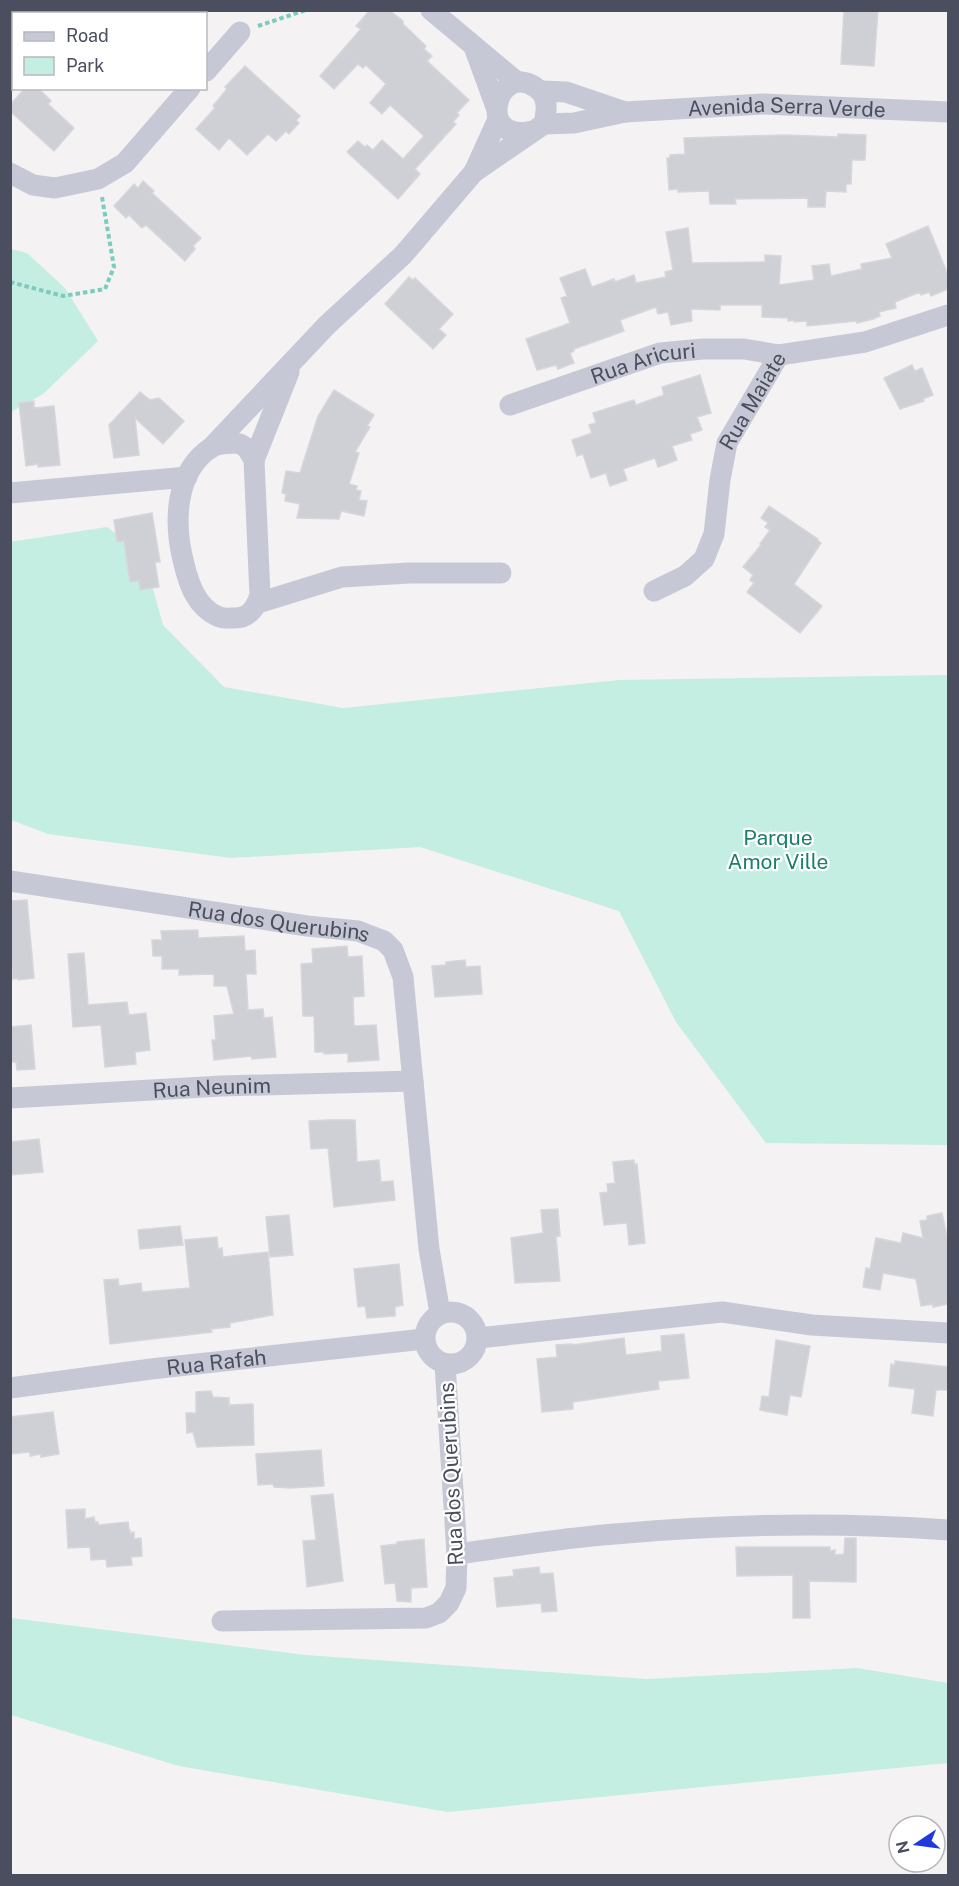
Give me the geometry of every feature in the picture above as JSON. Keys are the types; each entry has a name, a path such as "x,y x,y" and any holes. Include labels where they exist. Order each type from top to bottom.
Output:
{"street":[{"path":"431,10 518,82"},
{"path":"207,70 240,32"},
{"path":"474,47 497,113 507,129 520,134 539,127"},
{"path":"292,363 254,460 260,595 258,603 249,614 240,618 219,617 201,605 188,584 178,542 176,520 180,497 195,462 211,448 327,325 403,255 474,172 539,127 548,105 541,91 530,83 518,82 507,87 499,96 497,113 474,172"},
{"path":"10,173 33,185 55,188 98,179 125,163 188,90"},
{"name":"Avenida Serra Verde","path":"541,91 566,92 625,112"},
{"name":"Avenida Serra Verde","path":"539,127 574,123 625,112 763,104 948,112"},
{"name":"Rua Maiate","path":"654,591 685,576 704,559 714,534 727,443 779,355 865,342 948,315"},
{"name":"Rua Aricuri","path":"510,405 660,353 703,349 744,349 779,355"},
{"path":"211,448 218,444 240,444 247,448 254,460"},
{"path":"10,493 187,477"},
{"path":"258,603 342,577 409,573 501,573"},
{"name":"Rua dos Querubins","path":"10,881 307,926 358,931 384,941 393,950 403,977 429,1249 440,1313"},
{"name":"Rua Neunim","path":"10,1098 222,1086 413,1081"},
{"path":"453,1311 466,1315 474,1325 478,1338 473,1353 461,1363 445,1364 430,1355 424,1339 428,1323 440,1313 453,1311"},
{"path":"478,1338 722,1312 812,1325 948,1333"},
{"name":"Rua Rafah","path":"10,1388 151,1369 424,1339"},
{"name":"Rua dos Querubins","path":"222,1621 426,1618 438,1613 449,1603 456,1588 457,1554 445,1364"},
{"path":"457,1554 614,1534 763,1525 883,1526 948,1530"}],"path":[{"path":"240,32 306,10"},
{"path":"10,282 63,297 105,289 114,267 98,179"}],"green space":[{"path":"11,249 27,253 65,288 98,341 43,394 11,412"},
{"name":"Parque Amor Ville","path":"107,527 143,553 163,625 224,687 343,708 619,680 948,675 948,1145 766,1143 676,1022 619,911 420,847 231,858 48,834 11,820 10,542"},
{"path":"11,1618 305,1655 647,1679 857,1668 948,1683 948,1763 448,1812 179,1766 11,1715"}],"building":[{"path":"370,10 389,10 403,21 403,24 426,46 424,49 432,56 427,61 469,100 457,113 459,115 453,122 456,124 415,169 420,174 398,199 347,152 358,141 373,150 382,140 403,159 424,136 390,105 382,114 370,103 386,84 366,65 363,68 358,64 334,89 320,76 361,29 356,26"},
{"path":"844,10 878,10 874,66 841,64"},
{"path":"245,66 300,116 296,120 299,123 289,134 286,131 276,141 268,134 247,155 229,138 219,150 196,129 215,108 213,106 227,89 225,87"},
{"path":"23,90 40,90 51,101 48,104 74,128 54,151 10,111 10,105"},
{"path":"838,134 866,135 865,160 852,160 851,184 846,184 846,192 826,191 825,207 808,207 808,198 735,199 736,204 710,204 709,191 669,190 667,158 670,158 670,155 685,154 684,138 785,135 838,137"},
{"path":"143,181 154,191 152,193 201,238 193,246 195,249 185,261 146,225 142,228 129,215 126,218 114,206 134,184 138,188"},
{"path":"928,226 948,275 948,289 931,296 929,292 921,295 920,292 895,302 896,308 879,312 880,316 873,319 857,323 857,321 807,326 807,321 794,322 794,320 788,321 788,318 762,317 762,305 720,305 720,310 691,309 692,321 671,325 668,312 658,314 656,307 620,320 624,331 574,349 570,353 574,363 558,369 556,365 537,370 526,339 570,323 561,298 567,296 560,278 585,269 592,287 634,275 636,283 666,277 665,272 673,270 666,232 688,228 692,263 765,262 765,255 781,256 779,285 814,280 812,266 829,264 831,276 862,269 861,264 892,258 886,244"},
{"path":"409,277 413,280 415,278 453,314 439,329 446,335 433,349 385,304"},
{"path":"912,365 915,371 922,368 933,395 923,399 924,401 900,409 884,378"},
{"path":"700,375 711,413 697,417 702,430 690,434 692,440 672,446 677,460 658,467 655,458 623,469 627,480 610,486 606,473 591,478 583,454 577,456 572,440 592,433 589,425 596,423 593,413 634,400 636,405 664,395 662,387"},
{"path":"334,390 374,415 367,426 370,427 355,452 359,453 349,484 357,486 356,490 361,491 359,500 367,501 364,516 341,511 339,519 297,518 300,504 285,501 286,494 282,493 286,471 300,473 318,416"},
{"path":"140,392 150,400 159,398 184,421 163,444 135,418 139,455 114,458 109,425"},
{"path":"34,401 34,408 54,406 60,465 26,466 19,403"},
{"path":"769,506 821,543 794,584 822,606 800,633 747,592 754,583 750,580 753,575 743,567 770,530 765,527 768,523 761,518"},
{"path":"152,513 160,562 155,562 159,587 140,590 139,581 130,582 124,541 117,542 114,520"},
{"path":"27,900 34,978 18,980 18,978 13,979 10,901"},
{"path":"198,930 198,938 244,936 245,951 255,950 256,974 246,974 248,1010 263,1009 264,1018 272,1017 276,1057 252,1059 251,1056 214,1060 212,1040 216,1040 214,1016 234,1014 227,986 214,986 214,974 179,975 179,969 162,969 162,956 153,956 152,940 162,940 161,931"},
{"path":"347,946 348,957 362,956 364,996 353,997 354,1026 376,1025 379,1060 348,1062 348,1053 315,1052 314,1016 303,1016 301,964 313,963 312,949"},
{"path":"84,953 88,1005 127,1002 129,1015 146,1013 150,1050 135,1052 136,1064 105,1067 101,1025 73,1027 68,954"},
{"path":"465,960 466,967 480,966 482,994 435,997 432,966"},
{"path":"31,1025 35,1069 17,1070 16,1062 10,1062 10,1027"},
{"path":"355,1120 357,1162 379,1160 381,1182 393,1181 395,1200 334,1207 328,1148 311,1149 309,1121"},
{"path":"39,1139 43,1172 10,1175 10,1142"},
{"path":"634,1160 634,1164 637,1164 645,1243 629,1245 627,1223 604,1225 600,1193 608,1192 607,1184 615,1183 613,1162"},
{"path":"558,1209 560,1236 556,1237 560,1281 515,1283 511,1238 543,1233 541,1210"},
{"path":"942,1213 948,1241 948,1304 933,1307 933,1304 921,1306 916,1279 883,1273 880,1290 863,1287 866,1268 870,1269 876,1238 901,1243 903,1233 923,1238 920,1221 927,1220 927,1216"},
{"path":"289,1215 293,1255 270,1257 266,1217"},
{"path":"180,1226 183,1245 140,1249 138,1230"},
{"path":"217,1237 218,1249 222,1248 223,1257 268,1252 273,1315 230,1323 230,1327 211,1329 212,1332 110,1344 104,1280 118,1279 119,1286 141,1283 142,1292 190,1288 185,1240"},
{"path":"399,1264 403,1305 395,1307 395,1316 367,1318 365,1306 358,1307 354,1269"},
{"path":"684,1334 689,1378 658,1381 659,1389 573,1402 573,1409 542,1412 537,1359 557,1357 556,1345 624,1338 626,1355 662,1351 661,1336"},
{"path":"776,1340 810,1346 801,1397 790,1395 787,1415 760,1410 762,1396 769,1397"},
{"path":"895,1361 948,1367 948,1390 936,1390 933,1416 912,1413 915,1389 889,1386 891,1364 895,1365"},
{"path":"211,1391 213,1397 229,1398 229,1405 253,1404 254,1445 197,1447 193,1432 187,1433 186,1413 196,1413 196,1392"},
{"path":"53,1412 59,1454 41,1457 41,1454 30,1456 30,1452 10,1454 10,1417"},
{"path":"321,1450 324,1486 290,1488 274,1487 273,1484 258,1485 256,1454"},
{"path":"333,1494 343,1581 307,1587 303,1541 316,1540 311,1496"},
{"path":"85,1509 85,1519 94,1517 98,1525 128,1522 130,1533 134,1532 134,1539 141,1538 142,1556 131,1557 132,1565 107,1567 106,1559 91,1560 90,1547 68,1548 66,1510"},
{"path":"845,1538 856,1538 856,1582 809,1581 810,1618 793,1618 793,1575 737,1576 736,1547 830,1547 830,1551 835,1550 835,1555 844,1554"},
{"path":"424,1539 427,1587 411,1588 411,1602 397,1601 395,1583 385,1584 381,1546"},
{"path":"539,1567 540,1574 553,1573 557,1611 542,1612 541,1603 497,1607 494,1578 514,1576 513,1570"}]}
